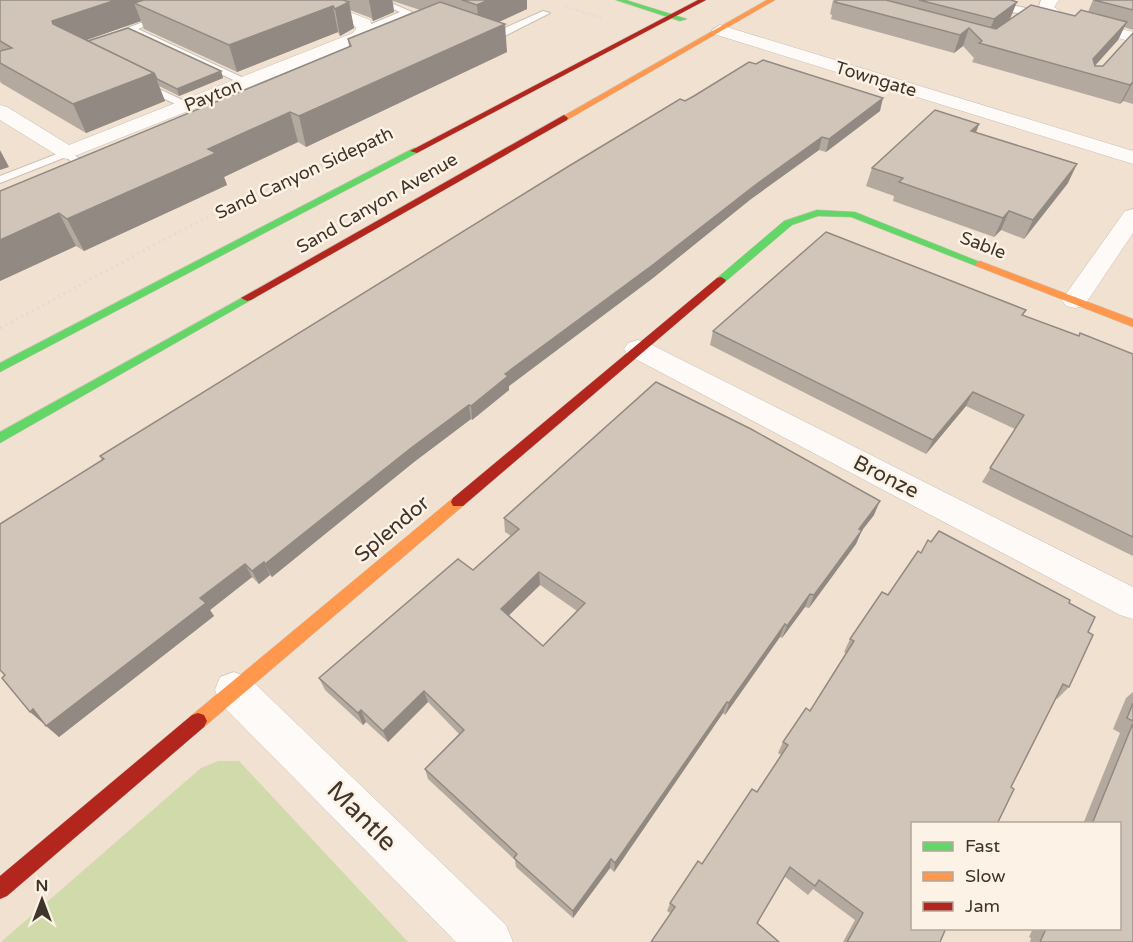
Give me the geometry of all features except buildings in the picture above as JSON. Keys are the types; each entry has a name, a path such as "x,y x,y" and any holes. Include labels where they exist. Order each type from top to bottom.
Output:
{"main road":[{"name":"Towngate","path":"619,0 673,16 727,26"},
{"name":"Towngate","path":"666,0 689,7 727,26"},
{"name":"Sand Canyon Avenue","path":"0,368 703,0"},
{"name":"Sand Canyon Avenue","path":"0,438 772,0"},
{"name":"Sable","path":"817,213 852,214 1133,323"},
{"name":"Splendor","path":"0,889 788,223 817,213"}],"street":[{"path":"304,0 364,24 365,30"},
{"path":"1044,8 1080,24 1129,39"},
{"name":"Towngate","path":"727,26 1122,135"},
{"name":"Towngate","path":"727,26 1133,158"},
{"name":"Payton","path":"67,153 359,37 365,30"},
{"path":"0,111 67,153"},
{"path":"1075,300 1133,216"},
{"name":"Bronze","path":"638,349 1133,604"},
{"name":"Mantle","path":"234,690 489,942"}],"lane":[{"path":"365,30 413,13 376,0"},
{"path":"977,0 1010,9 1044,8"},
{"path":"1014,23 1044,8"},
{"path":"471,34 490,40 546,13"},
{"path":"101,39 172,14"},
{"path":"131,29 245,82"},
{"path":"134,80 187,106"},
{"path":"0,180 67,153 90,173"}],"path":[{"path":"556,4 609,20 599,25"},
{"name":"Sand Canyon Sidepath","path":"0,328 97,278 171,235 291,177 336,160"}],"green space":[{"path":"218,761 239,761 408,942 1,942 201,768"}],"traffic: fast":[{"path":"619,0 683,19"},
{"path":"0,368 414,151"},
{"path":"721,280 788,223 817,213 852,214 980,264"},
{"path":"0,438 247,298"}],"traffic: slow":[{"path":"564,118 772,0"},
{"path":"980,264 1133,323"},
{"path":"198,721 458,502"}],"traffic: jam":[{"path":"414,151 703,0"},
{"path":"247,298 564,118"},
{"path":"458,502 721,280"},
{"path":"0,889 198,721"}]}
